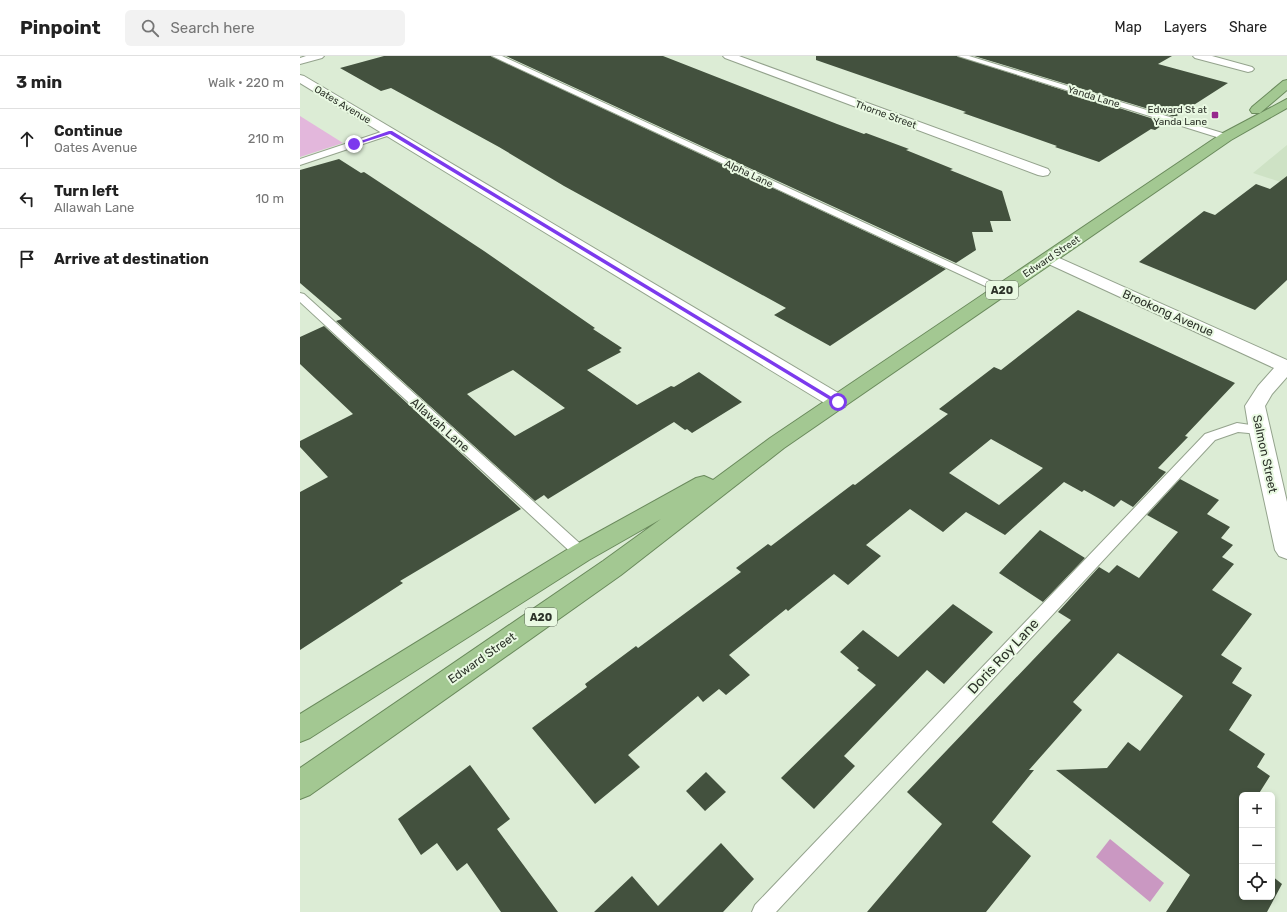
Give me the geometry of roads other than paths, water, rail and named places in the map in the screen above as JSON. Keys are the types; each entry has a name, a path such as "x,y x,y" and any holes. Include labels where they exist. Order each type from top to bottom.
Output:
{"highway":[{"name":"Edward Street","path":"1226,137 1287,84"},
{"name":"Edward Street","path":"300,785 612,568 777,443 1226,137 1287,103"},
{"name":"Edward Street","path":"300,729 581,553 777,443"}],"street":[{"path":"300,61 318,56"},
{"name":"Thorne Street","path":"729,56 1043,172"},
{"path":"1198,56 1248,69"},
{"name":"Oates Avenue","path":"300,78 838,402"},
{"name":"Brookong Avenue","path":"1048,258 1287,367"},
{"name":"Salmon Street","path":"1287,367 1265,390 1255,406 1259,430 1287,550"}],"lane":[{"name":"Alpha Lane","path":"496,56 1002,290"},
{"name":"Yanda Lane","path":"962,56 1226,137"},
{"path":"300,162 390,132"},
{"name":"Allawah Lane","path":"300,296 581,553"},
{"name":"Doris Roy Lane","path":"762,912 1210,437 1237,427 1259,430"}],"place":[{"name":"Edward St at Yanda Lane","path":"1215,115"}]}
